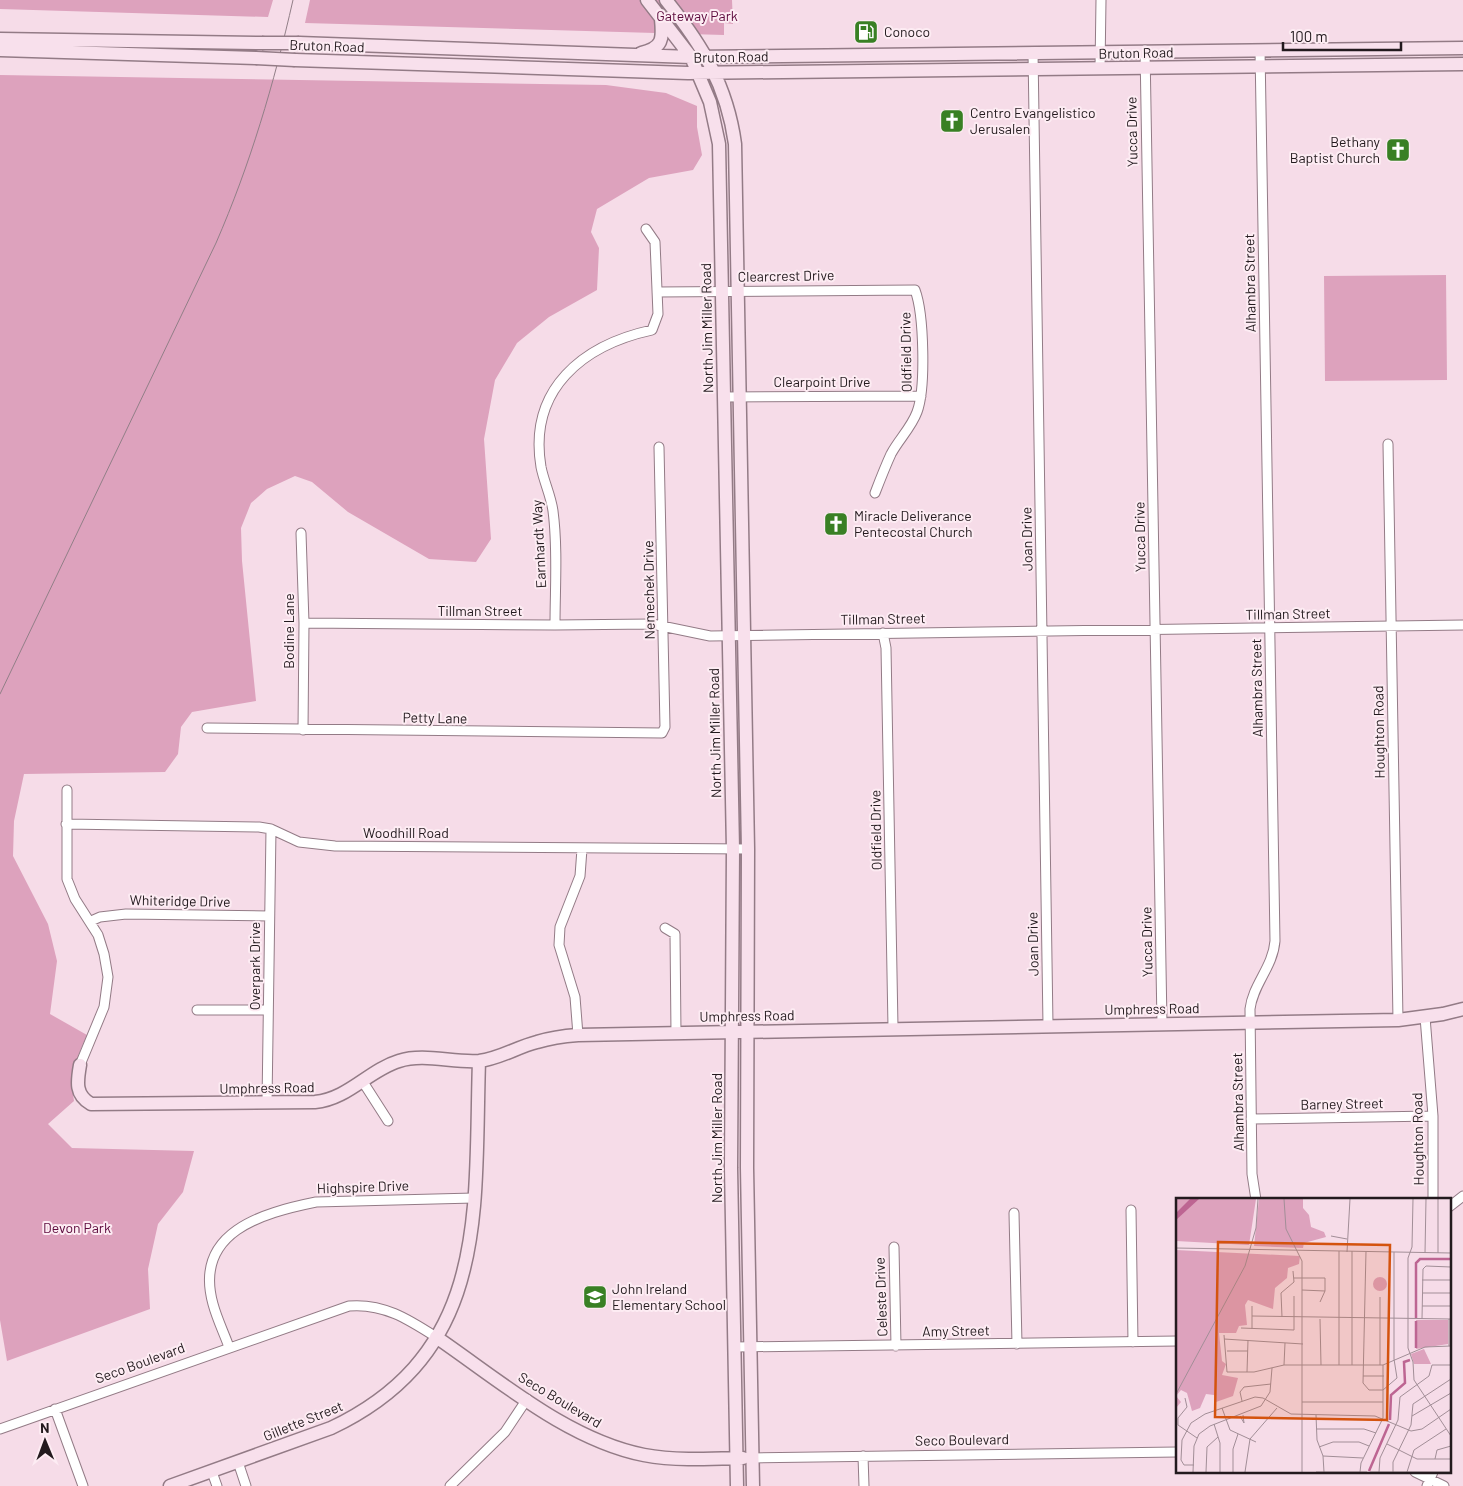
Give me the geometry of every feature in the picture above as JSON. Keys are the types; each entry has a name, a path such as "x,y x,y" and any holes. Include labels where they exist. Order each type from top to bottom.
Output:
{"main road":[{"name":"North Jim Miller Road","path":"647,0 691,58 698,72 717,132 720,179 733,849 731,1168 737,1486"},
{"path":"666,0 698,41 715,72 732,124 736,179 748,849 748,1168 753,1486"},
{"path":"632,55 656,49 662,37 661,18"},
{"name":"Bruton Road","path":"0,39 299,43 691,58 1145,50 1463,48"},
{"path":"1327,66 1328,49"},
{"name":"Bruton Road","path":"0,50 698,72 1463,64"},
{"path":"906,54 906,70"},
{"path":"720,179 736,179"},
{"name":"Umphress Road","path":"80,1065 78,1090 82,1099 91,1104 325,1101 401,1060 479,1061 496,1057 536,1042 578,1034 1398,1020 1426,1017 1463,1009"},
{"name":"Gillette Street","path":"170,1486 331,1428 353,1418 393,1389 436,1337 452,1306 466,1264 474,1198 479,1061"},
{"path":"731,1168 748,1168"},
{"name":"Seco Boulevard","path":"436,1337 585,1436 621,1449 664,1457 752,1458"}],"street":[{"path":"1100,68 1101,0"},
{"name":"Yucca Drive","path":"1145,50 1162,1024"},
{"name":"Alhambra Street","path":"1256,1198 1253,1180 1251,1119 1251,999 1269,966 1275,941 1260,50"},
{"name":"Joan Drive","path":"1033,52 1048,1025"},
{"name":"Earnhardt Way","path":"555,626 555,527 550,492 541,468 540,444 544,418 553,392 569,369 592,352 616,340 652,330 658,314 655,242 646,229"},
{"name":"Clearcrest Drive","path":"657,292 915,290"},
{"name":"Oldfield Drive","path":"875,493 892,453 909,429 921,396 920,314 915,290"},
{"name":"Clearpoint Drive","path":"724,397 921,396"},
{"name":"Houghton Road","path":"1388,444 1398,1020"},
{"name":"Nemechek Drive","path":"659,447 665,727 662,732"},
{"name":"Bodine Lane","path":"302,533 304,624 303,730"},
{"name":"Tillman Street","path":"304,624 555,626 652,624 702,636 1463,625"},
{"name":"Oldfield Drive","path":"883,633 886,648 893,1028"},
{"name":"Petty Lane","path":"207,728 654,734 662,732"},
{"path":"67,790 67,879 75,899 91,920 104,954 108,990 104,1007 80,1065"},
{"name":"Woodhill Road","path":"66,824 271,829 300,842 316,845 748,849"},
{"name":"Overpark Drive","path":"268,1103 271,829"},
{"path":"578,1034 575,997 559,945 560,927 580,876 582,848"},
{"name":"Whiteridge Drive","path":"91,920 126,914 269,916"},
{"path":"665,928 675,934 676,1032"},
{"path":"197,1010 268,1010"},
{"name":"Houghton Road","path":"1426,1017 1433,1116 1433,1198"},
{"path":"363,1082 388,1121"},
{"name":"Barney Street","path":"1251,1119 1433,1116"},
{"path":"1450,1206 1463,1196"},
{"name":"Highspire Drive","path":"229,1347 213,1303 211,1272 218,1250 226,1239 244,1224 270,1214 316,1202 474,1198"},
{"path":"1131,1210 1133,1342"},
{"path":"1014,1213 1017,1344"},
{"name":"Celeste Drive","path":"894,1247 896,1346"},
{"name":"Seco Boulevard","path":"0,1429 335,1310 363,1305 388,1310 405,1317 436,1337"},
{"name":"Amy Street","path":"735,1347 1176,1341"},
{"path":"450,1486 505,1432 527,1399"},
{"path":"55,1409 83,1486"},
{"name":"Seco Boulevard","path":"752,1458 1176,1452"},
{"path":"864,1456 864,1486"},
{"path":"238,1462 246,1486"},
{"path":"212,1472 217,1486"},
{"path":"1430,1479 1444,1486"}],"green space":[{"path":"0,0 273,0 268,17 0,9"},
{"name":"Gateway Park","path":"310,0 732,0 733,24 724,23 724,35 305,23"},
{"name":"Devon Park","path":"0,75 606,85 666,93 697,106 697,127 702,155 693,170 649,178 597,209 591,232 599,248 597,290 549,317 517,343 495,380 484,439 491,539 476,562 429,559 348,512 312,482 295,476 267,489 251,503 241,528 242,561 256,701 192,712 181,727 178,754 165,772 24,774 14,821 13,856 48,924 57,961 50,1014 87,1035 73,1074 74,1101 48,1124 72,1148 194,1151 183,1192 158,1224 148,1269 150,1309 7,1361 0,1320"},
{"path":"1446,275 1447,380 1325,381 1324,276"}],"tram line":[{"path":"0,694 216,243 240,184 260,124 293,0"}],"place":[{"name":"Conoco","path":"866,32"},
{"name":"Centro Evangelistico Jerusalen","path":"952,121"},
{"name":"Bethany Baptist Church","path":"1398,150"},
{"name":"Miracle Deliverance Pentecostal Church","path":"836,524"},
{"name":"John Ireland Elementary School","path":"595,1297"}]}
